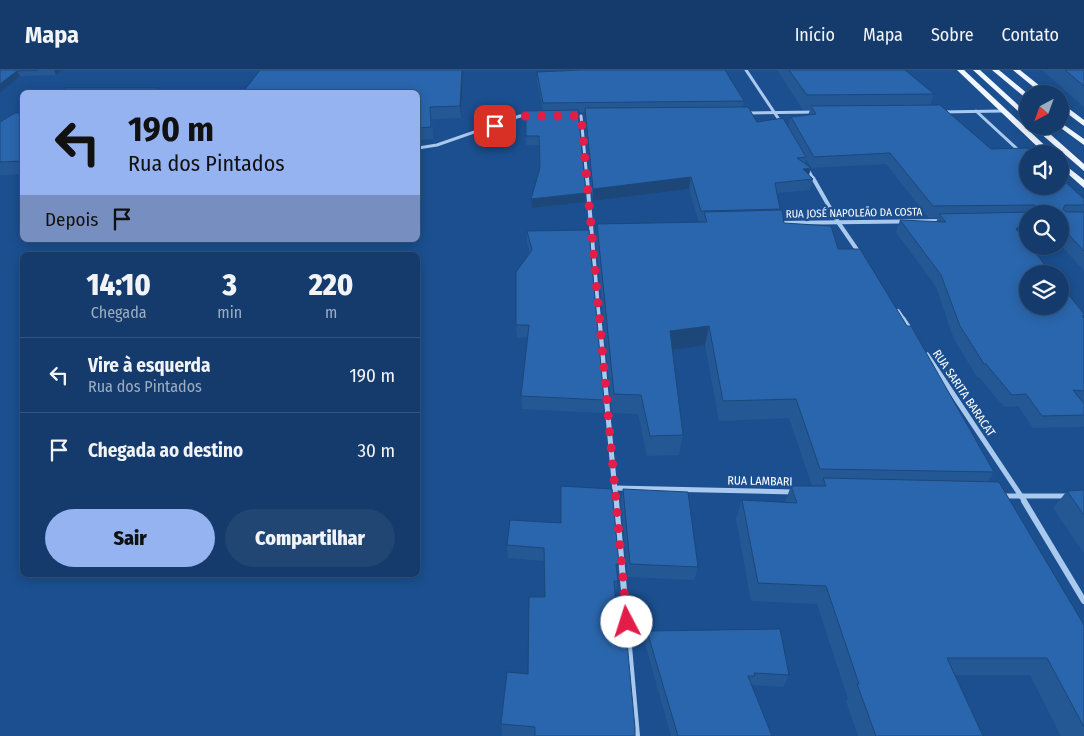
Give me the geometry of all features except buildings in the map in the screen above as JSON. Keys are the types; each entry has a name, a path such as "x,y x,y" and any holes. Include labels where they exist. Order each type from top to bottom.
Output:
{"main road":[{"path":"960,70 1040,145"},
{"path":"976,70 1019,110"},
{"path":"994,70 1019,91"},
{"path":"1016,70 1035,85"},
{"path":"1069,112 1084,124"},
{"path":"1069,131 1084,143"},
{"path":"1046,135 1084,168"},
{"path":"1069,171 1084,185"}],"street":[{"path":"746,70 785,129"},
{"path":"976,111 1019,151"},
{"path":"938,112 1003,111"},
{"path":"736,113 823,112"},
{"path":"420,148 437,145 520,116 538,116"},
{"path":"573,116 581,116 637,736"},
{"path":"804,163 838,222 865,262"},
{"name":"RUA JOSÉ NAPOLEÃO DA COSTA","path":"769,224 948,221"},
{"path":"592,228 601,228"},
{"path":"892,302 914,335"},
{"name":"RUA SARITA BARACAT","path":"924,351 1022,497 1084,601"},
{"name":"RUA LAMBARI","path":"615,488 804,492"},
{"path":"992,496 1075,496"}],"route":[{"path":"495,126 520,116 581,116 627,622"}]}
